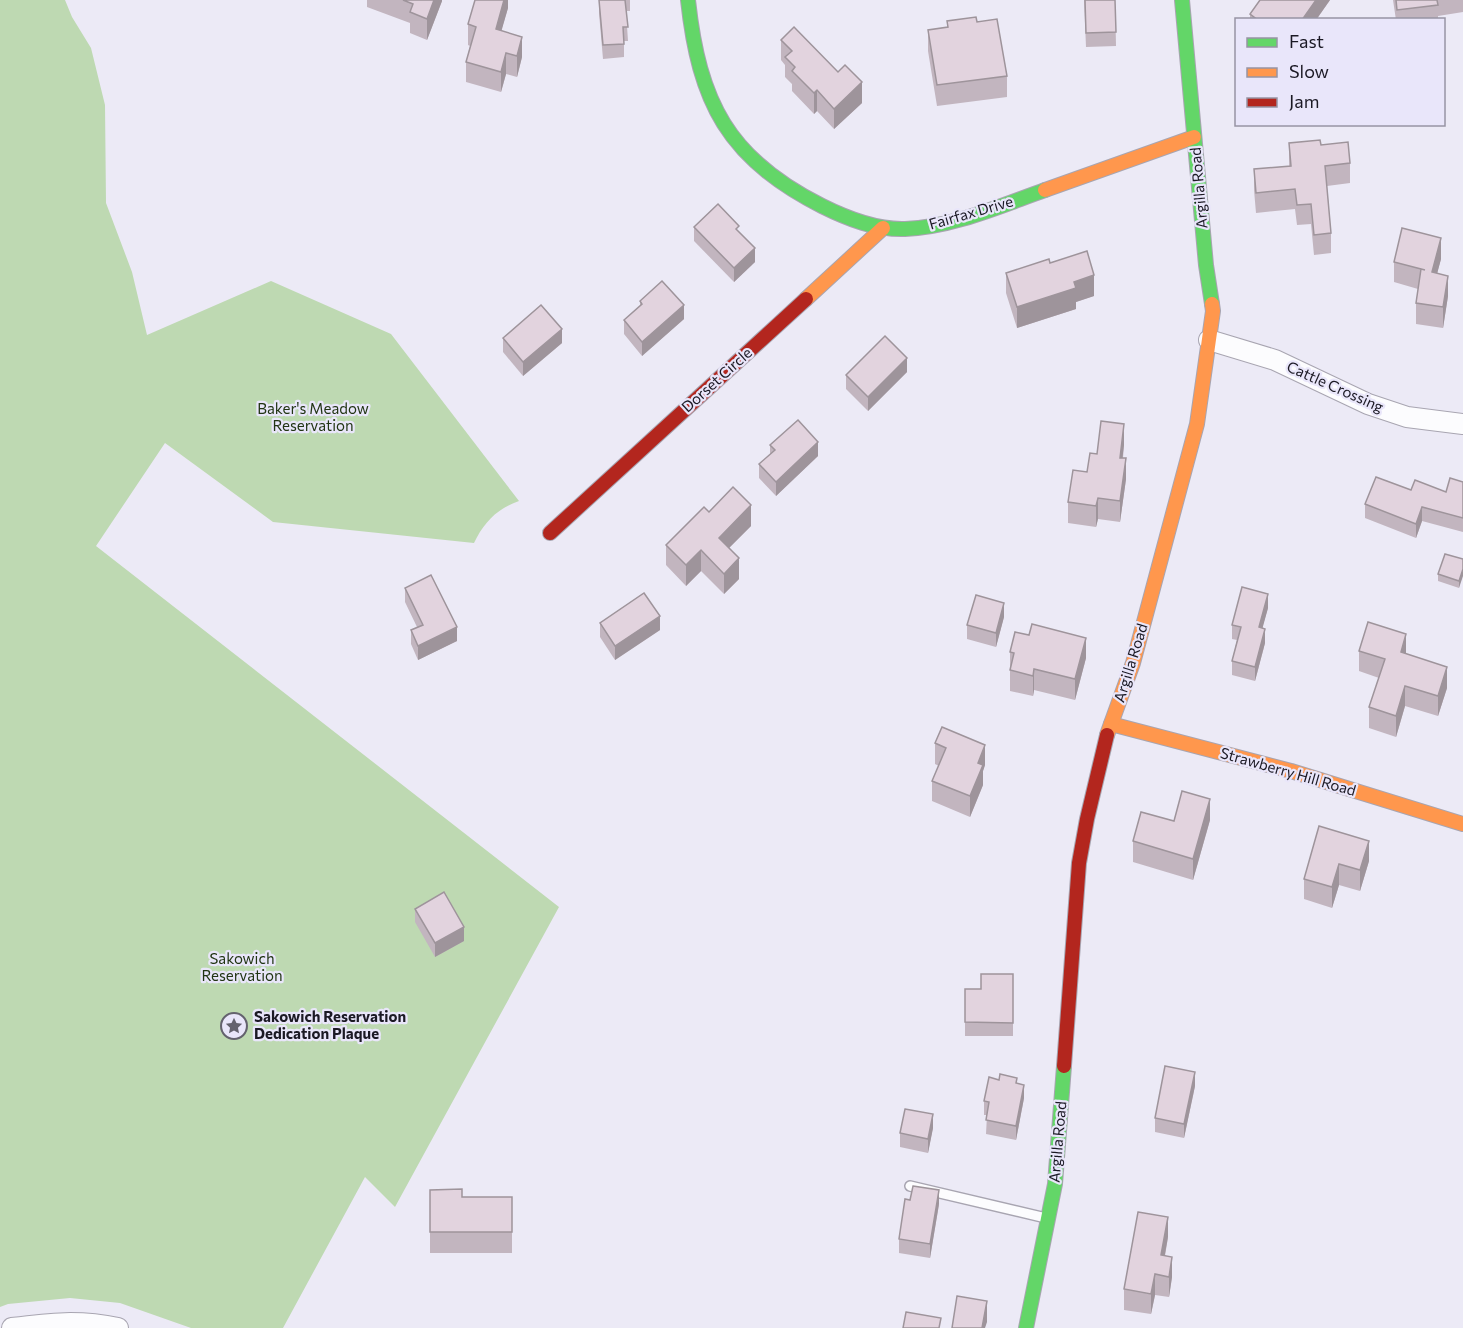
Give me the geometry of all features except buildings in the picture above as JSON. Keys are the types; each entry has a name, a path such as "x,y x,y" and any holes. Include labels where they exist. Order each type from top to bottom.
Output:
{"street":[{"name":"Fairfax Drive","path":"688,0 696,57 703,81 725,129 742,150 765,172 791,190 854,220 883,228 915,228 944,224 972,216 1194,137"},
{"name":"Argilla Road","path":"1026,1328 1055,1184 1079,863 1095,783 1111,724 1133,663 1197,424 1213,311 1206,265 1182,0"},
{"name":"Dorset Circle","path":"550,532 883,228"},
{"name":"Cattle Crossing","path":"1209,340 1275,360 1378,408 1407,417 1463,424"},
{"name":"Strawberry Hill Road","path":"1111,724 1291,771 1463,824"},
{"path":"12,1328 54,1322 92,1322 118,1328"}],"lane":[{"path":"910,1186 1048,1218"}],"green space":[{"name":"Sakowich Reservation","path":"0,0 65,0 72,17 91,48 105,105 106,203 132,272 147,335 271,281 391,334 519,501 492,517 474,543 273,522 165,443 96,546 559,907 395,1207 365,1177 283,1328 191,1328 120,1303 70,1298 8,1304 0,1307"}],"traffic: fast":[{"path":"688,0 700,69 710,98 724,124 741,147 763,168 790,188 822,206 862,223 883,228 905,229 959,220 1045,190"},
{"path":"1182,0 1206,265 1212,304"},
{"path":"1026,1328 1055,1184 1064,1066"}],"traffic: slow":[{"path":"1045,190 1194,137"},
{"path":"806,299 883,228"},
{"path":"1107,735 1133,663 1197,424 1213,311 1212,304"},
{"path":"1111,724 1291,771 1463,824"}],"traffic: jam":[{"path":"550,533 806,299"},
{"path":"1064,1066 1079,863 1107,735"}],"place":[{"name":"Sakowich Reservation Dedication Plaque","path":"234,1026"}],"park label":[{"name":"Baker's Meadow Reservation","path":"313,418"}]}
